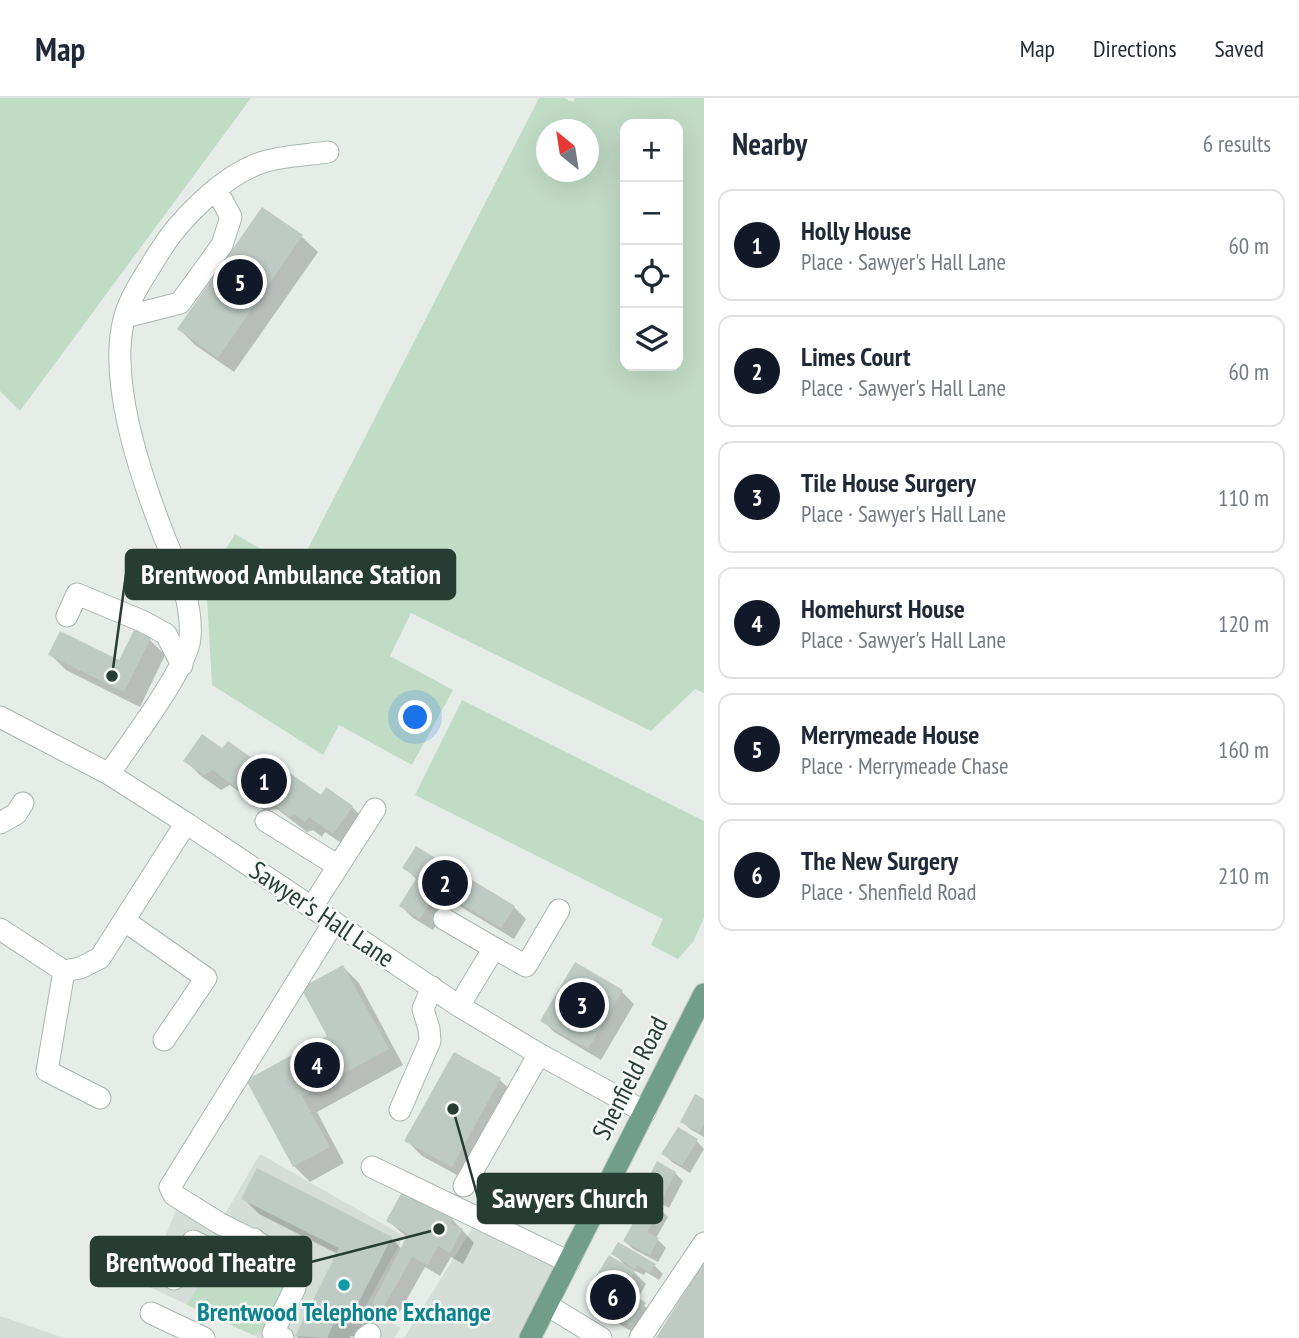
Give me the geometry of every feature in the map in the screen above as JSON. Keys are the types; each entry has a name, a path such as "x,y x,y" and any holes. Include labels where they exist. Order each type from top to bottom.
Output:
{"main road":[{"name":"Shenfield Road","path":"530,1338 704,994"}],"street":[{"path":"109,774 181,665 190,638 186,590 149,499 133,448 121,371 120,341 125,317 136,291 166,241 193,209 216,189 260,163 328,152"},
{"path":"125,317 180,303 222,245 230,217 216,189"},
{"path":"67,616 77,594 142,621 166,634 181,665"},
{"name":"Sawyer's Hall Lane","path":"0,717 109,774 186,822 459,1006 645,1112"},
{"path":"0,823 16,814 23,803"},
{"path":"312,907 375,809"},
{"path":"266,821 338,866"},
{"path":"0,929 64,971 80,968 100,958 186,822"},
{"path":"444,919 526,966 559,910"},
{"path":"125,921 206,978 164,1040"},
{"path":"283,1338 273,1333 295,1288 284,1256 219,1223 174,1195 170,1187 334,922"},
{"path":"459,1006 494,948"},
{"path":"64,971 47,1071 100,1098"},
{"path":"400,1110 430,1041 423,1009 432,987"},
{"path":"464,1186 539,1054"},
{"path":"372,1167 569,1262"},
{"path":"174,1279 193,1241 214,1251 254,1239"},
{"path":"640,1338 704,1243"},
{"path":"547,1305 601,1338"},
{"path":"151,1313 204,1338"}],"shaded area":[{"path":"260,1154 404,1236 365,1307 401,1328 394,1338 259,1338 145,1285 177,1208 215,1231"},
{"path":"473,1227 530,1256 569,1262 530,1338 404,1338"},
{"path":"0,1316 64,1338 0,1338"}],"green space":[{"path":"0,98 251,98 20,411 0,391"},
{"path":"539,98 564,98 573,102 575,98 704,98 704,693 695,689 651,731 411,613 390,656 453,690 412,765 339,725 323,755 212,685 206,581 235,534 297,570"},
{"path":"462,700 704,821 704,918 693,942 678,959 651,945 663,919 415,795"},
{"path":"245,1249 277,1266 283,1286 280,1301 272,1315 263,1328 253,1335 187,1305 213,1260"}],"building":[{"path":"262,207 303,235 218,358 177,329"},
{"path":"134,630 151,638 124,692 48,655 60,631 119,660"},
{"path":"202,734 222,748 228,741 272,772 277,764 321,795 326,787 353,806 333,834 309,817 305,822 295,815 289,817 260,794 247,796 213,770 204,775 183,761"},
{"path":"416,846 515,906 501,928 438,890 420,919 399,906 417,877 402,868"},
{"path":"575,962 623,990 588,1049 540,1021"},
{"path":"343,965 389,1049 302,1096 330,1147 293,1167 246,1080 327,1036 301,988"},
{"path":"454,1052 501,1078 452,1167 404,1141"},
{"path":"695,1094 704,1099 704,1124 699,1132 680,1122"},
{"path":"678,1127 698,1139 682,1166 661,1154"},
{"path":"657,1161 676,1172 661,1201 641,1191"},
{"name":"Brentwood Telephone Exchange","path":"257,1168 392,1237 346,1327 335,1321 327,1338 295,1336 339,1248 241,1199"},
{"path":"403,1190 453,1218 450,1223 463,1229 450,1253 438,1246 428,1265 412,1257 381,1312 372,1303 408,1234 386,1221"},
{"path":"646,1200 661,1208 647,1232 659,1238 650,1255 623,1241"},
{"path":"618,1242 656,1264 650,1273 637,1265 635,1269 611,1254"},
{"path":"609,1255 635,1271 624,1289 646,1303 630,1327 591,1303 587,1291"},
{"path":"704,1261 704,1338 656,1338"}],"place":[{"name":"Merrymeade House","path":"240,282"},
{"name":"Brentwood Ambulance Station","path":"112,676"},
{"name":"Holly House","path":"264,781"},
{"name":"Limes Court","path":"445,883"},
{"name":"Tile House Surgery","path":"582,1005"},
{"name":"Homehurst House","path":"317,1065"},
{"name":"Sawyers Church","path":"453,1109"},
{"name":"Brentwood Theatre","path":"439,1229"},
{"name":"Brentwood Telephone Exchange","path":"344,1285"},
{"name":"The New Surgery","path":"613,1297"}]}
